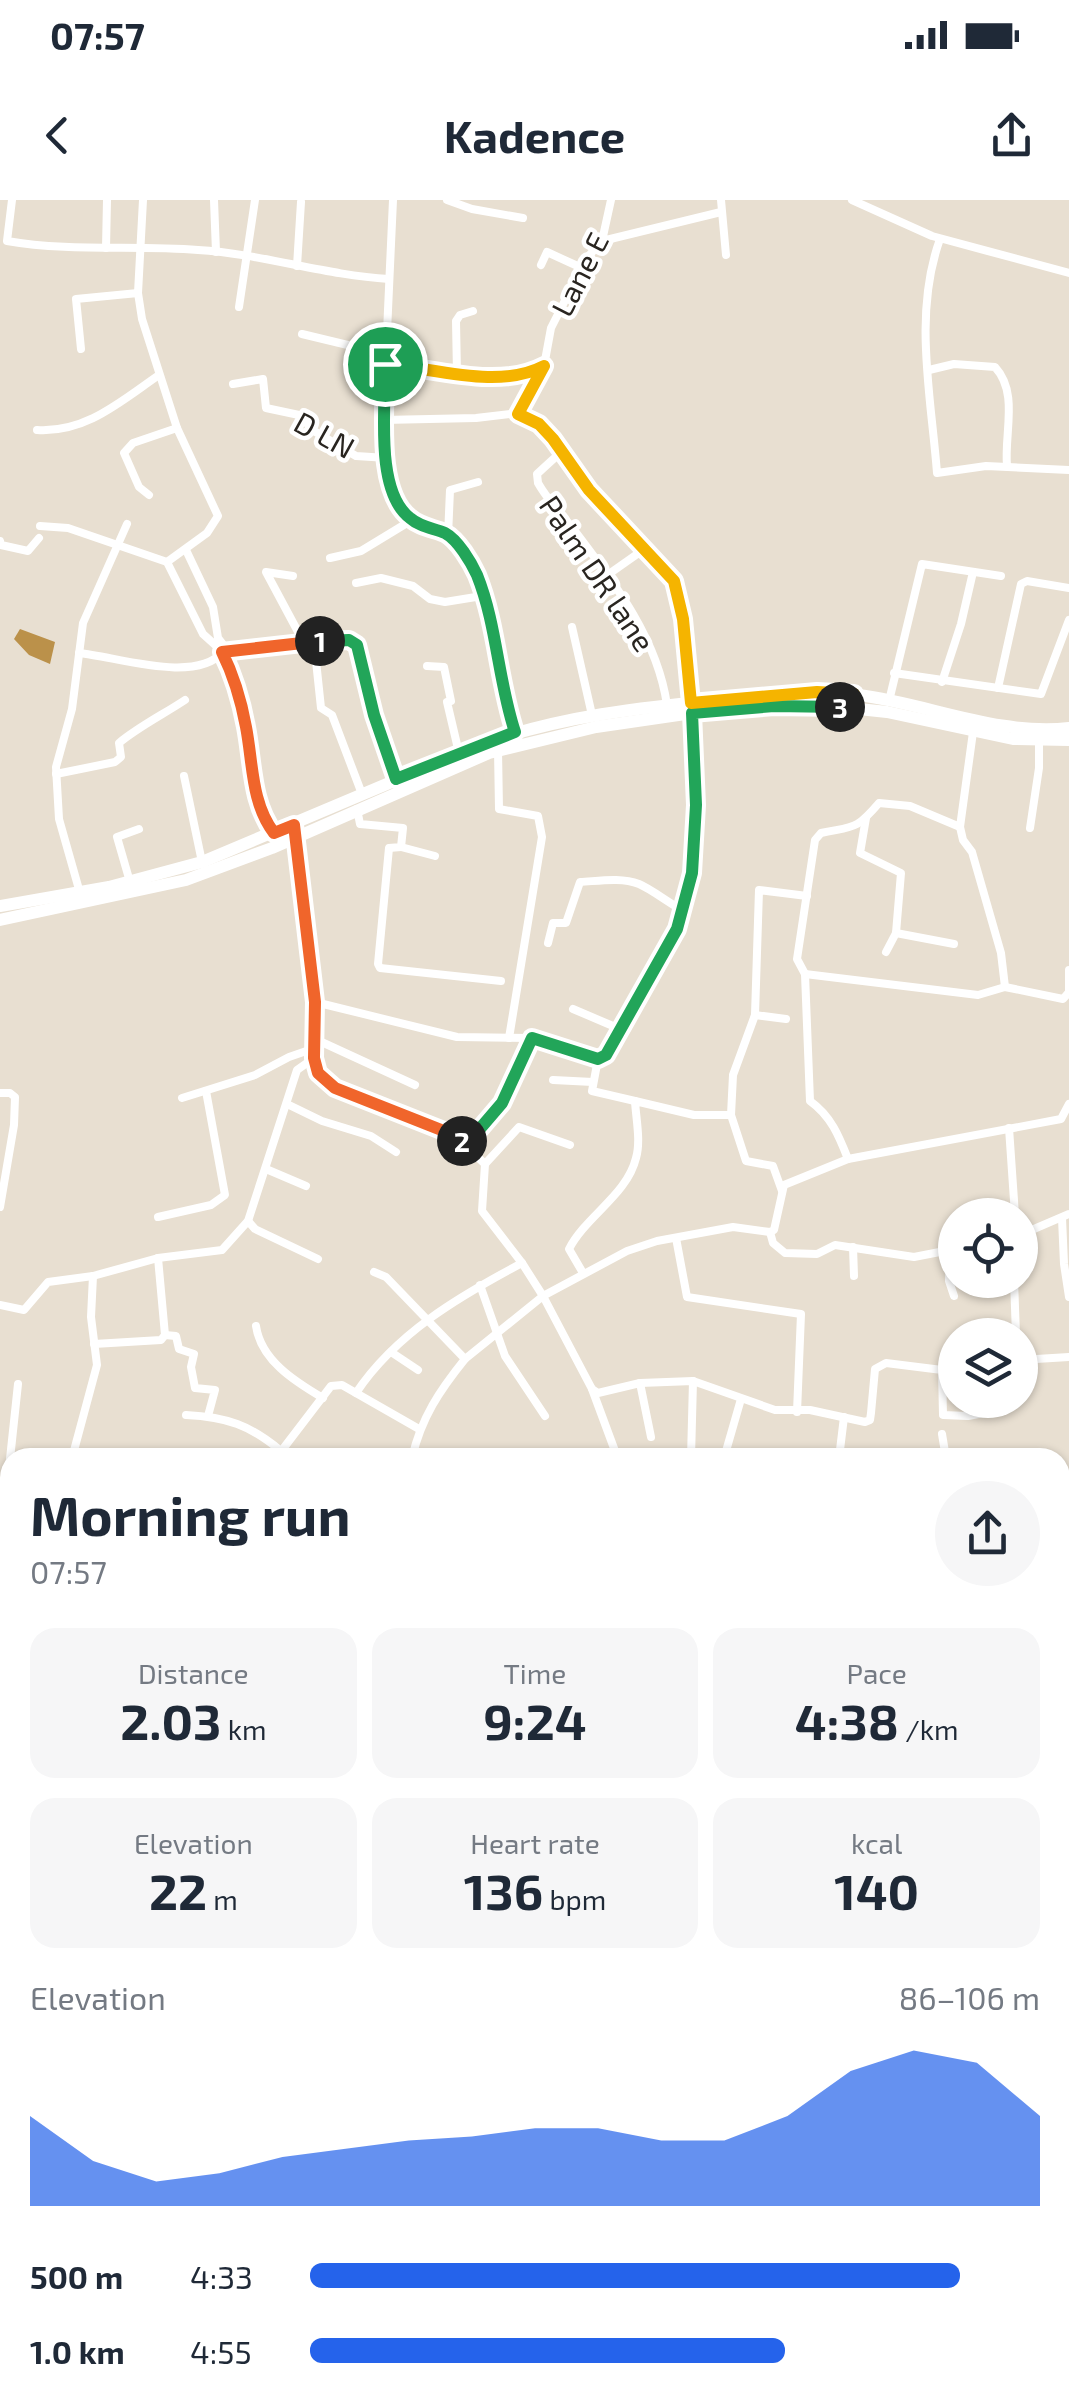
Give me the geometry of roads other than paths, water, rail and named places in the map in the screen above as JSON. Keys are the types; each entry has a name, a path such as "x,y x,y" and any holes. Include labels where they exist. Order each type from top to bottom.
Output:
{"main road":[{"path":"852,701 973,732 1038,742 1069,740"},
{"path":"0,906 80,893 202,862 274,833 295,831 362,794 459,753 592,715 668,705 691,708 889,701 1023,728 1069,728"},
{"path":"0,920 186,880 295,831 498,750 516,738 691,708"}],"street":[{"path":"12,200 3,240 41,247 140,246 216,252 388,279"},
{"path":"106,200 106,248"},
{"path":"143,200 138,293 142,319 177,428 218,516 215,524 186,550 166,562"},
{"path":"214,200 216,252"},
{"path":"239,307 255,200"},
{"path":"393,200 383,420 388,478 402,512 448,536 476,574 516,738"},
{"path":"447,200 523,218"},
{"name":"Lane E","path":"518,414 544,366 552,328 582,268 602,241 611,200"},
{"path":"721,200 726,255"},
{"path":"852,200 940,239 1069,273"},
{"path":"298,266 301,202"},
{"path":"602,241 721,212"},
{"path":"940,239 930,268 925,306 937,473 1007,466 1069,470"},
{"path":"540,265 547,252 582,268"},
{"path":"81,350 76,299 138,293"},
{"path":"458,374 456,321 460,315 473,311"},
{"path":"302,334 385,359 458,374 500,375 544,366"},
{"path":"929,370 954,364 994,366 999,370 1008,394 1007,466"},
{"path":"38,430 57,431 87,424 159,375"},
{"name":"D LN","path":"233,384 264,379 266,408 299,415 314,431 356,456 386,458"},
{"path":"315,1002 458,1037 532,1038 598,1059 606,1055 677,929 696,845 691,708 683,619 674,581 589,490 539,424 518,414 383,420"},
{"path":"148,494 140,488 124,453 134,444 177,428"},
{"name":"Palm DR lane","path":"561,452 537,474 538,482 650,642 668,705"},
{"path":"448,536 450,490 478,482"},
{"path":"330,558 361,551 412,520"},
{"path":"80,893 59,820 56,774 72,710 83,623 127,524"},
{"path":"40,526 68,528 166,562 203,634 225,651"},
{"path":"0,541 1,545 28,551 39,538"},
{"path":"186,550 213,607 218,638 236,680 258,801 274,833"},
{"path":"606,576 643,550"},
{"path":"889,701 922,564 1000,576"},
{"path":"293,576 266,572 309,642 321,708 332,715 362,794"},
{"path":"942,682 974,572"},
{"path":"356,583 371,578 394,580 413,586 430,599 445,602 482,596"},
{"path":"998,688 1021,584 1069,588"},
{"path":"894,673 1044,692 1069,620"},
{"path":"572,627 592,715"},
{"path":"80,653 190,669 216,660 225,651 349,640 357,645 374,715 396,779"},
{"path":"428,666 444,667 451,700 447,702 459,753"},
{"path":"56,774 115,762 121,757 122,739 136,734 185,700"},
{"path":"973,732 960,827 972,852 1002,953 1004,987"},
{"path":"1030,828 1032,794 1039,768 1038,742"},
{"path":"498,750 499,809 538,816 542,837 509,1038"},
{"path":"184,776 202,862"},
{"path":"848,1159 822,1109 810,1101 805,974 797,959 818,836 846,831 866,818 879,803 910,806 960,827"},
{"path":"357,809 360,824 403,828 401,848"},
{"path":"866,818 860,853 901,873 896,933 886,952"},
{"path":"130,882 117,837 139,829"},
{"path":"295,831 315,1002 318,1073 335,1088 454,1135 486,1164"},
{"path":"435,856 390,848 380,968 502,981"},
{"path":"548,943 553,923 566,922 580,882 612,879 641,884 682,910"},
{"path":"782,1191 773,1166 746,1161 731,1115 733,1075 754,1014 759,890 806,896"},
{"path":"896,933 954,944"},
{"path":"805,974 978,995 1004,987 1065,998 1069,992 1069,970"},
{"path":"573,1009 620,1029"},
{"path":"754,1014 786,1019"},
{"path":"466,1145 502,1103 532,1038"},
{"path":"0,1306 24,1310 48,1282 93,1276 158,1258 222,1250 248,1220 297,1070 315,1048"},
{"path":"182,1098 254,1076 315,1048 415,1084"},
{"path":"598,1059 592,1091 694,1114 731,1115"},
{"path":"553,1080 592,1082"},
{"path":"158,1217 211,1205 225,1195 206,1091"},
{"path":"0,1094 15,1097 0,1207"},
{"path":"583,1272 569,1249 631,1172 638,1155 635,1101"},
{"path":"287,1104 322,1122 371,1136 396,1152"},
{"path":"414,1448 418,1428 438,1393 465,1359 543,1296 583,1272 627,1251 676,1238 733,1227 770,1232 774,1230 782,1191 791,1181 848,1159 1065,1119 1069,1104"},
{"path":"570,1146 520,1127 486,1164 482,1211 543,1296 592,1388 615,1448"},
{"path":"1008,1128 1014,1198"},
{"path":"266,1169 306,1186"},
{"path":"1038,1227 1066,1216 1069,1298"},
{"path":"248,1220 255,1228 318,1259"},
{"path":"770,1232 773,1243 785,1254 817,1254 834,1244 914,1257 938,1253"},
{"path":"676,1238 687,1296 800,1314 798,1412"},
{"path":"854,1247 854,1276"},
{"path":"158,1258 165,1336"},
{"path":"356,1393 370,1373 428,1319 454,1299 522,1262"},
{"path":"374,1272 386,1277 465,1359"},
{"path":"75,1448 96,1365 91,1317 93,1276"},
{"path":"480,1285 506,1356 545,1416"},
{"path":"256,1326 259,1343 270,1358 323,1398"},
{"path":"94,1344 176,1336 179,1349 194,1354 191,1367 195,1388 215,1390 208,1416"},
{"path":"391,1352 418,1370"},
{"path":"1038,1359 1069,1357"},
{"path":"592,1388 598,1393 640,1383 693,1381 775,1410 810,1410 870,1420 875,1369 886,1363 938,1370"},
{"path":"690,1448 693,1381"},
{"path":"640,1383 651,1437"},
{"path":"12,1448 18,1384"},
{"path":"283,1448 336,1384 418,1428"},
{"path":"727,1448 740,1399"},
{"path":"186,1415 208,1416 255,1430 272,1448"},
{"path":"840,1448 844,1417"},
{"path":"942,1434 944,1448"}]}
